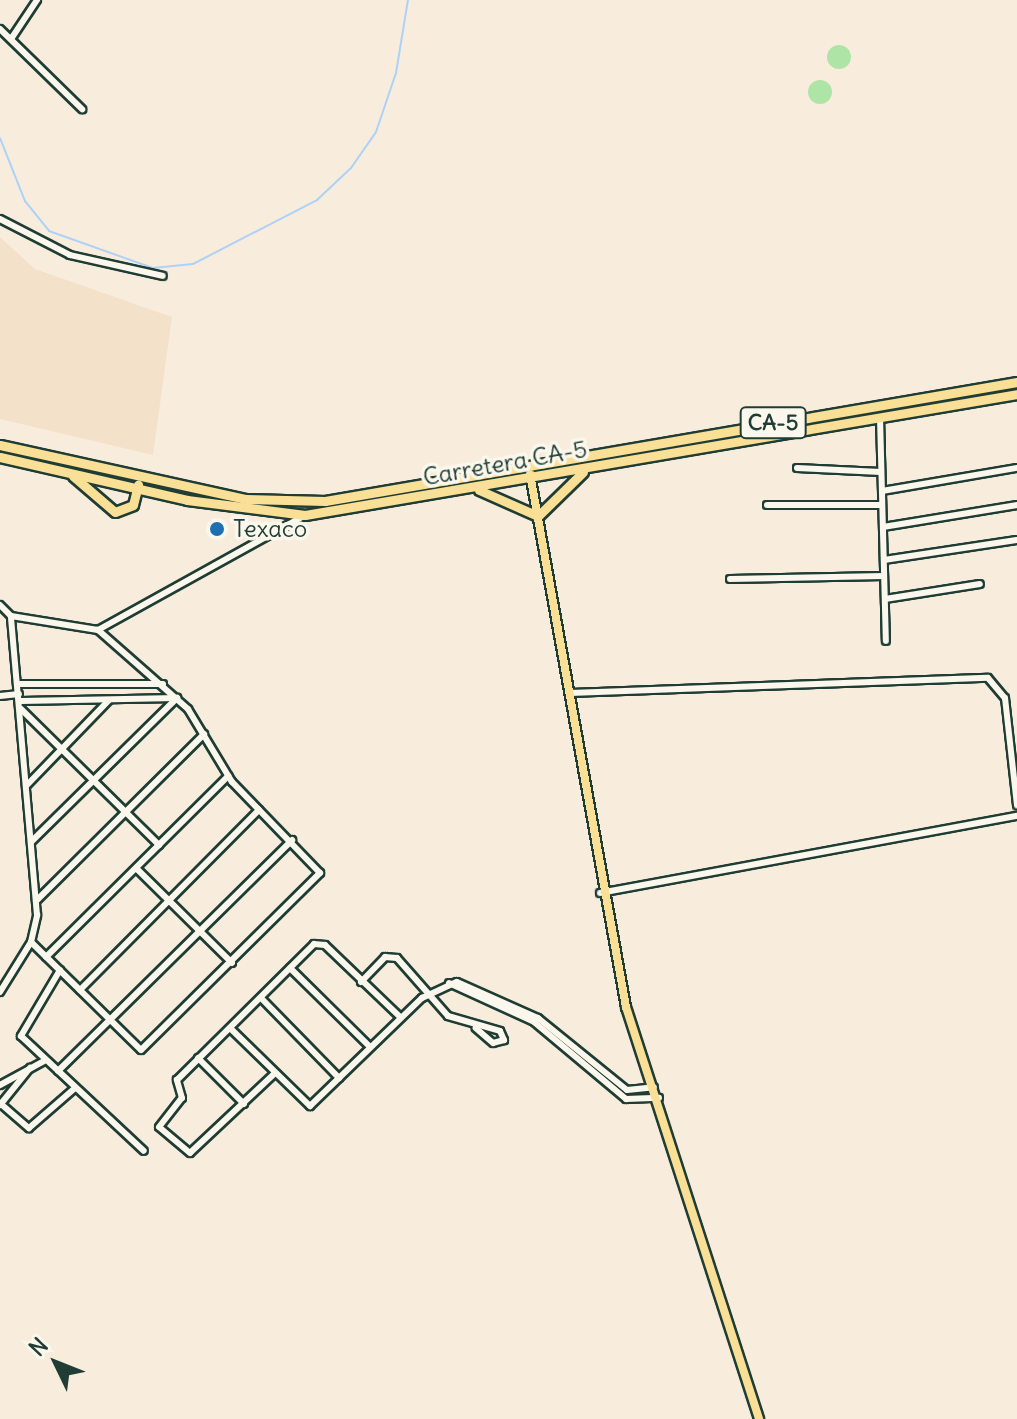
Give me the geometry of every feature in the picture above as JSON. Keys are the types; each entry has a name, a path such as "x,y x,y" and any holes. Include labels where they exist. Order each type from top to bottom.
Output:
{"highway":[{"name":"Carretera CA-5","path":"0,445 139,478 246,499 325,501 1017,382"},
{"name":"Carretera CA-5","path":"0,457 138,490 305,515 1017,394"},
{"path":"471,489 538,516 561,487 589,468"},
{"path":"70,474 115,512 133,505 139,478"}],"main road":[{"path":"529,467 570,693 600,893 626,1007 659,1098 759,1419"}],"street":[{"path":"11,39 37,0"},
{"path":"0,29 82,109"},
{"path":"0,219 70,255 163,276"},
{"path":"880,417 886,641"},
{"path":"797,468 881,472"},
{"path":"882,491 1017,468"},
{"path":"767,505 882,505"},
{"path":"883,527 1017,505"},
{"path":"98,630 305,515"},
{"path":"884,560 1017,540"},
{"path":"730,579 884,576"},
{"path":"885,599 980,584"},
{"path":"0,605 11,616 98,630 163,684 204,734 228,776 320,873 144,1049 110,1021 31,942"},
{"path":"0,992 31,942 36,901 11,616"},
{"path":"570,693 988,678 1005,698 1017,805"},
{"path":"19,684 163,684"},
{"path":"0,696 20,702 177,698"},
{"path":"31,842 177,698"},
{"path":"27,785 109,700"},
{"path":"20,702 159,845"},
{"path":"36,901 204,734"},
{"path":"46,957 228,776"},
{"path":"80,990 259,810"},
{"path":"600,893 1017,816"},
{"path":"58,1071 292,840"},
{"path":"136,868 232,963"},
{"path":"274,1074 244,1104 182,1153 159,1124 182,1098 177,1080 290,968 322,944 401,1018"},
{"path":"361,982 393,956 448,1016 476,1028"},
{"path":"290,968 370,1047"},
{"path":"60,970 21,1029 46,1060 144,1151"},
{"path":"449,983 538,1018 627,1090 655,1087"},
{"path":"230,1028 310,1106 401,1018 449,983"},
{"path":"449,983 534,1022 626,1099 659,1098"},
{"path":"261,998 339,1078"},
{"path":"198,1058 244,1104"},
{"path":"0,1085 46,1060"},
{"path":"30,1068 1,1104 29,1128 75,1088"}],"shaded area":[{"path":"0,237 35,269 172,317 153,455 0,419"}],"green space":[{"path":"834,45 844,45 851,52 851,62 844,69 834,69 827,62 827,52"},
{"path":"815,80 825,80 832,87 832,97 825,104 815,104 808,97 808,87"}],"waterway":[{"path":"0,138 25,201 49,231 153,268 193,264 317,200 351,168 376,132 396,73 408,0"}],"place":[{"name":"Texaco","path":"217,529"}]}
